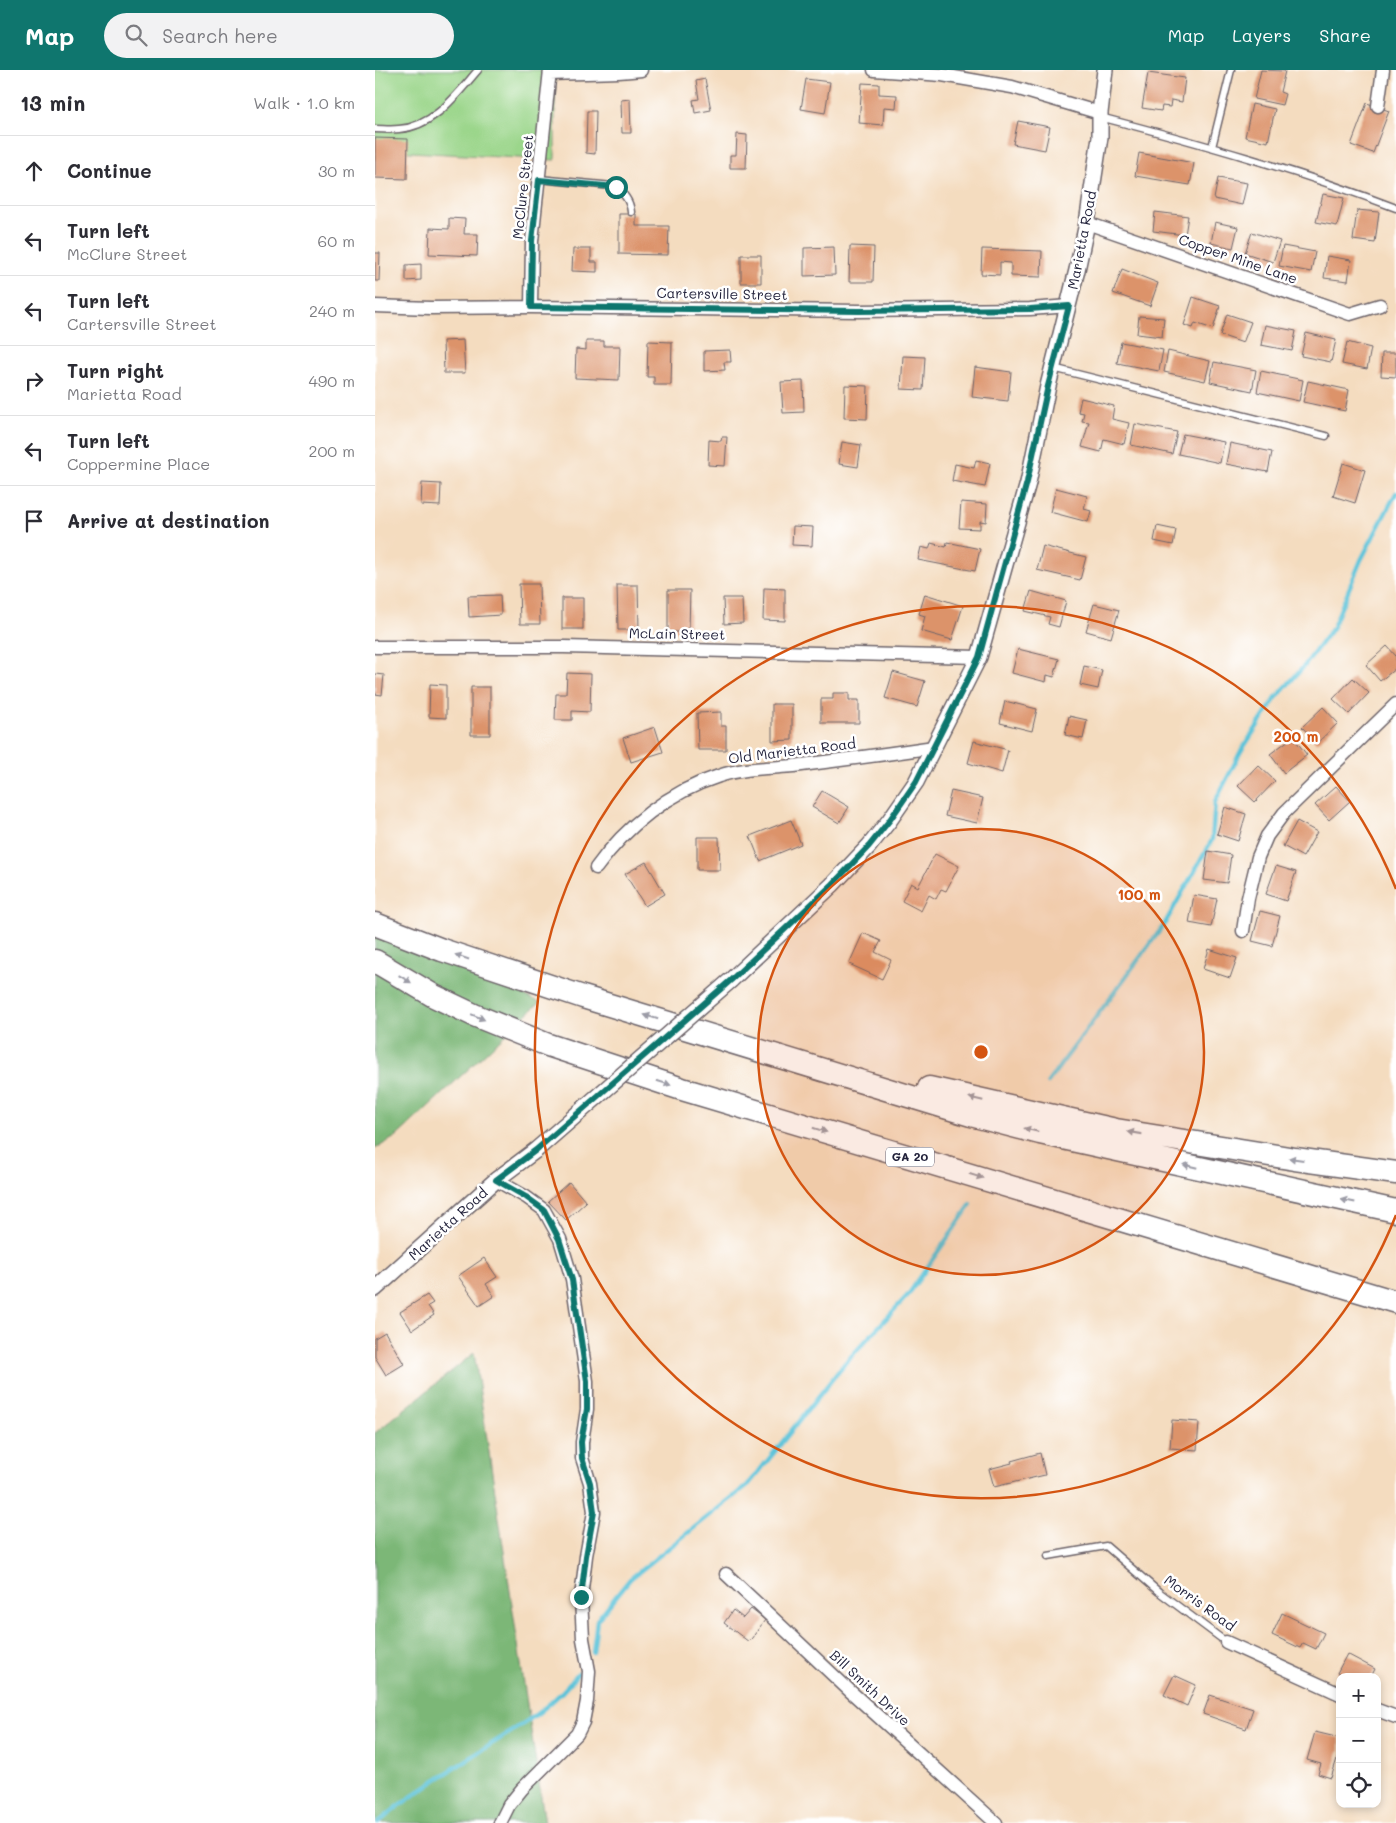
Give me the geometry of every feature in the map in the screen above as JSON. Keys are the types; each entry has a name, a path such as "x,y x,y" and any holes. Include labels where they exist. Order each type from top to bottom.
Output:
{"highway":[{"path":"375,924 442,950 583,997 971,1116 1396,1211"},
{"name":"GA 20","path":"375,961 434,996 474,1015 557,1048 682,1089 1396,1302"},
{"path":"731,1041 957,1095 1116,1130 1396,1173"}],"street":[{"path":"550,72 615,74 641,70"},
{"path":"874,70 942,75 1012,87 1100,115"},
{"name":"Marietta Road","path":"375,1289 496,1180 536,1150 731,980 832,885 869,846 916,782 979,657 1027,482 1087,223 1100,137 1100,115 1105,70"},
{"path":"1378,106 1383,70"},
{"name":"McClure Street","path":"531,307 532,241 550,72"},
{"name":"Copper Mine Lane","path":"1087,223 1350,314 1380,305"},
{"name":"Cartersville Street","path":"375,306 859,311 1030,309 1069,306"},
{"name":"McLain Street","path":"375,647 574,647 979,657"},
{"path":"1243,931 1257,857 1267,836 1284,813 1396,704"},
{"name":"Old Marietta Road","path":"596,868 606,854 655,807 684,790 720,775 859,758 934,746"},
{"path":"496,1180 544,1210 559,1239 568,1266 587,1381 587,1409 581,1442 582,1458 590,1483 594,1512 581,1597 583,1639 589,1671 587,1701 583,1722 577,1734 522,1789 509,1805 500,1823"},
{"name":"Bill Smith Drive","path":"726,1574 850,1691 996,1823"},
{"name":"Morris Road","path":"1226,1642 1336,1692"},
{"path":"1381,1711 1396,1717"}],"lane":[{"path":"375,129 400,130 425,122 444,108 478,70"},
{"path":"1212,147 1231,70"},
{"path":"1100,115 1212,147 1349,190 1396,208"},
{"path":"539,180 613,186 622,192 630,204 631,212"},
{"path":"1053,368 1326,436"},
{"name":"Morris Road","path":"1048,1556 1106,1546 1159,1592 1226,1642"}],"green space":[{"path":"375,70 555,70 555,160 375,150"},
{"path":"375,931 411,949 540,1002 397,1136 375,1149"},
{"path":"474,1353 545,1823 375,1823 375,1433"}],"building":[{"path":"1261,70 1285,71 1280,92 1285,94 1282,105 1254,99"},
{"path":"1148,73 1185,78 1182,102 1171,100 1170,107 1162,106 1161,111 1142,108"},
{"path":"705,79 711,110 695,113 693,100 699,99 696,81"},
{"path":"806,79 830,82 825,113 801,109"},
{"path":"862,83 879,84 879,94 897,95 896,108 884,107 883,125 859,123"},
{"path":"630,99 631,133 622,133 621,100"},
{"path":"1367,103 1389,111 1373,153 1351,145"},
{"path":"1252,104 1275,109 1268,142 1245,137"},
{"path":"587,111 596,111 595,154 586,153"},
{"path":"1018,121 1050,127 1045,150 1013,144"},
{"path":"737,134 747,135 746,168 730,168 730,155 736,155"},
{"path":"375,138 408,139 407,179 375,178"},
{"path":"1139,153 1194,163 1190,185 1135,176"},
{"path":"1218,178 1247,183 1242,205 1214,199"},
{"path":"1323,194 1344,198 1337,226 1316,222"},
{"path":"1357,210 1379,212 1375,243 1353,240"},
{"path":"1155,212 1188,216 1185,235 1153,231"},
{"path":"619,214 636,214 636,226 669,226 668,255 619,254"},
{"path":"449,218 465,219 464,234 478,234 477,256 429,254 430,228 449,229"},
{"path":"1215,222 1238,227 1233,248 1211,243"},
{"path":"1252,232 1280,241 1273,262 1245,253"},
{"path":"850,246 874,247 873,282 849,282"},
{"path":"1283,246 1315,252 1311,272 1279,266"},
{"path":"834,247 835,275 804,276 804,248"},
{"path":"573,249 591,249 591,262 597,262 597,272 572,271"},
{"path":"982,249 1042,251 1041,277 1011,276 1011,263 1000,262 1000,275 981,274"},
{"path":"375,253 380,253 379,281 375,281"},
{"path":"741,255 761,255 761,283 741,283"},
{"path":"1327,256 1351,260 1348,281 1324,278"},
{"path":"421,264 421,280 406,281 406,265"},
{"path":"1122,269 1158,283 1150,306 1113,293"},
{"path":"1193,297 1220,306 1213,329 1195,323 1193,328 1184,325"},
{"path":"1227,314 1251,322 1243,343 1220,335"},
{"path":"1139,316 1164,318 1162,337 1137,334"},
{"path":"1265,325 1296,331 1292,351 1261,345"},
{"path":"1306,333 1336,340 1331,362 1301,356"},
{"path":"463,340 465,373 444,373 443,341"},
{"path":"586,341 604,341 604,346 620,346 619,380 575,378 576,349 586,350"},
{"path":"648,341 672,342 671,385 654,385 654,377 647,377"},
{"path":"1121,342 1163,350 1159,371 1117,363"},
{"path":"1347,342 1371,348 1367,369 1342,364"},
{"path":"730,350 731,362 724,362 725,370 704,371 704,351"},
{"path":"1168,351 1210,361 1205,381 1164,372"},
{"path":"1382,353 1396,353 1396,377 1381,376"},
{"path":"903,356 925,357 923,390 901,389"},
{"path":"1214,362 1256,370 1252,391 1210,382"},
{"path":"975,367 1011,372 1008,401 972,397"},
{"path":"1261,371 1303,380 1299,401 1257,392"},
{"path":"803,381 804,412 783,413 781,382"},
{"path":"1308,381 1349,390 1345,411 1303,402"},
{"path":"845,385 868,386 867,419 844,418"},
{"path":"1081,398 1114,406 1112,419 1129,423 1124,444 1104,439 1101,452 1082,447 1089,422 1082,421 1084,413 1078,412"},
{"path":"1135,424 1177,432 1172,454 1131,445"},
{"path":"1183,434 1224,442 1220,463 1178,454"},
{"path":"722,437 727,437 725,466 708,465 709,440 721,441"},
{"path":"842,442 861,445 858,467 839,464"},
{"path":"1230,443 1272,452 1268,472 1226,464"},
{"path":"976,460 990,463 985,487 952,481 955,464 974,468"},
{"path":"1343,463 1365,470 1355,503 1333,496"},
{"path":"422,483 441,484 440,506 421,505"},
{"path":"1056,488 1087,496 1084,509 1091,511 1088,522 1050,512"},
{"path":"961,502 987,504 986,522 980,521 980,529 959,528"},
{"path":"793,526 813,527 812,546 792,545"},
{"path":"1157,526 1176,530 1173,545 1154,541"},
{"path":"947,542 980,549 975,571 918,560 921,547 929,549 931,543 946,547"},
{"path":"1043,546 1086,557 1080,580 1037,570"},
{"path":"519,584 539,584 540,624 520,624"},
{"path":"617,585 638,585 639,630 618,630"},
{"path":"764,588 785,589 785,621 763,620"},
{"path":"668,590 690,590 689,632 668,632"},
{"path":"1031,591 1066,601 1059,627 1048,624 1050,617 1025,611"},
{"path":"925,594 963,606 952,640 921,631 925,616 919,614"},
{"path":"500,595 501,615 469,617 468,596"},
{"path":"562,598 583,598 583,629 562,629"},
{"path":"723,598 742,598 743,623 724,624"},
{"path":"1094,604 1119,610 1111,638 1086,631"},
{"path":"1387,646 1396,656 1396,668 1380,681 1366,665"},
{"path":"1018,649 1059,659 1054,677 1047,675 1046,682 1012,673"},
{"path":"1084,666 1102,670 1098,689 1080,685"},
{"path":"893,672 925,681 917,707 885,698"},
{"path":"567,673 591,674 590,712 572,711 572,720 555,720 556,694 566,694"},
{"path":"375,674 384,675 382,695 375,694"},
{"path":"1353,678 1369,693 1349,714 1333,699"},
{"path":"430,684 446,685 446,718 429,717"},
{"path":"471,687 490,687 490,735 471,735"},
{"path":"833,693 849,693 849,700 859,700 859,723 821,723 821,699 833,699"},
{"path":"1005,701 1037,709 1032,731 1000,723"},
{"path":"772,704 792,704 792,740 772,741"},
{"path":"1323,707 1338,723 1317,743 1302,727"},
{"path":"721,712 721,726 726,726 726,750 698,750 697,713"},
{"path":"1069,716 1087,720 1083,739 1065,735"},
{"path":"655,727 663,752 631,762 623,738"},
{"path":"1293,737 1307,755 1284,773 1270,754"},
{"path":"974,741 1008,750 1002,773 968,763"},
{"path":"1258,765 1275,781 1255,802 1238,786"},
{"path":"1336,786 1350,801 1329,820 1315,805"},
{"path":"822,791 849,807 839,823 812,807"},
{"path":"951,791 983,798 977,823 945,816"},
{"path":"1225,807 1246,814 1238,841 1217,834"},
{"path":"791,820 801,844 760,861 750,836"},
{"path":"1297,821 1317,832 1303,857 1283,846"},
{"path":"697,837 719,837 720,870 697,870"},
{"path":"1208,851 1231,855 1227,883 1204,880"},
{"path":"935,854 959,866 946,891 941,889 936,899 929,895 921,911 902,901 911,883 918,887"},
{"path":"646,862 665,894 645,906 625,874"},
{"path":"1276,866 1296,872 1286,901 1266,894"},
{"path":"1194,895 1217,899 1211,927 1189,923"},
{"path":"1260,911 1280,916 1272,946 1252,941"},
{"path":"863,933 881,941 875,952 891,960 882,979 849,964"},
{"path":"1209,949 1237,958 1230,978 1203,969"},
{"path":"569,1182 586,1202 566,1220 548,1201"},
{"path":"484,1258 497,1277 486,1284 494,1296 479,1306 458,1276"},
{"path":"427,1295 433,1303 428,1306 434,1315 412,1330 400,1312"},
{"path":"385,1332 404,1364 386,1375 375,1357 375,1338"},
{"path":"1172,1420 1199,1422 1197,1450 1170,1448"},
{"path":"1040,1453 1045,1475 994,1487 989,1469"},
{"path":"751,1609 765,1620 749,1642 724,1623 733,1610 743,1618"},
{"path":"1282,1613 1324,1633 1316,1649 1303,1643 1300,1648 1272,1635"},
{"path":"1347,1654 1375,1669 1373,1673 1337,1673"},
{"path":"1174,1675 1196,1685 1187,1706 1164,1695"},
{"path":"1210,1695 1253,1709 1246,1729 1203,1714"},
{"path":"1315,1732 1336,1737 1336,1762 1331,1778 1318,1774 1321,1764 1307,1760"}],"waterway":[{"path":"1048,1082 1164,925 1212,840 1215,802 1241,751 1276,698 1305,665 1333,627 1361,560 1396,493"},
{"path":"593,1652 597,1620 630,1579 749,1484 845,1363 908,1295 971,1204"},
{"path":"378,1823 419,1791 539,1712 560,1694 578,1673"}],"route":[{"path":"581,1597 594,1512 590,1483 582,1458 581,1442 587,1409 587,1381 572,1280 559,1239 544,1210 496,1180 536,1150 731,980 832,885 869,846 916,782 979,657 1027,482 1048,386 1069,306 1030,309 859,311 531,307 532,241 539,180 616,187"}]}
